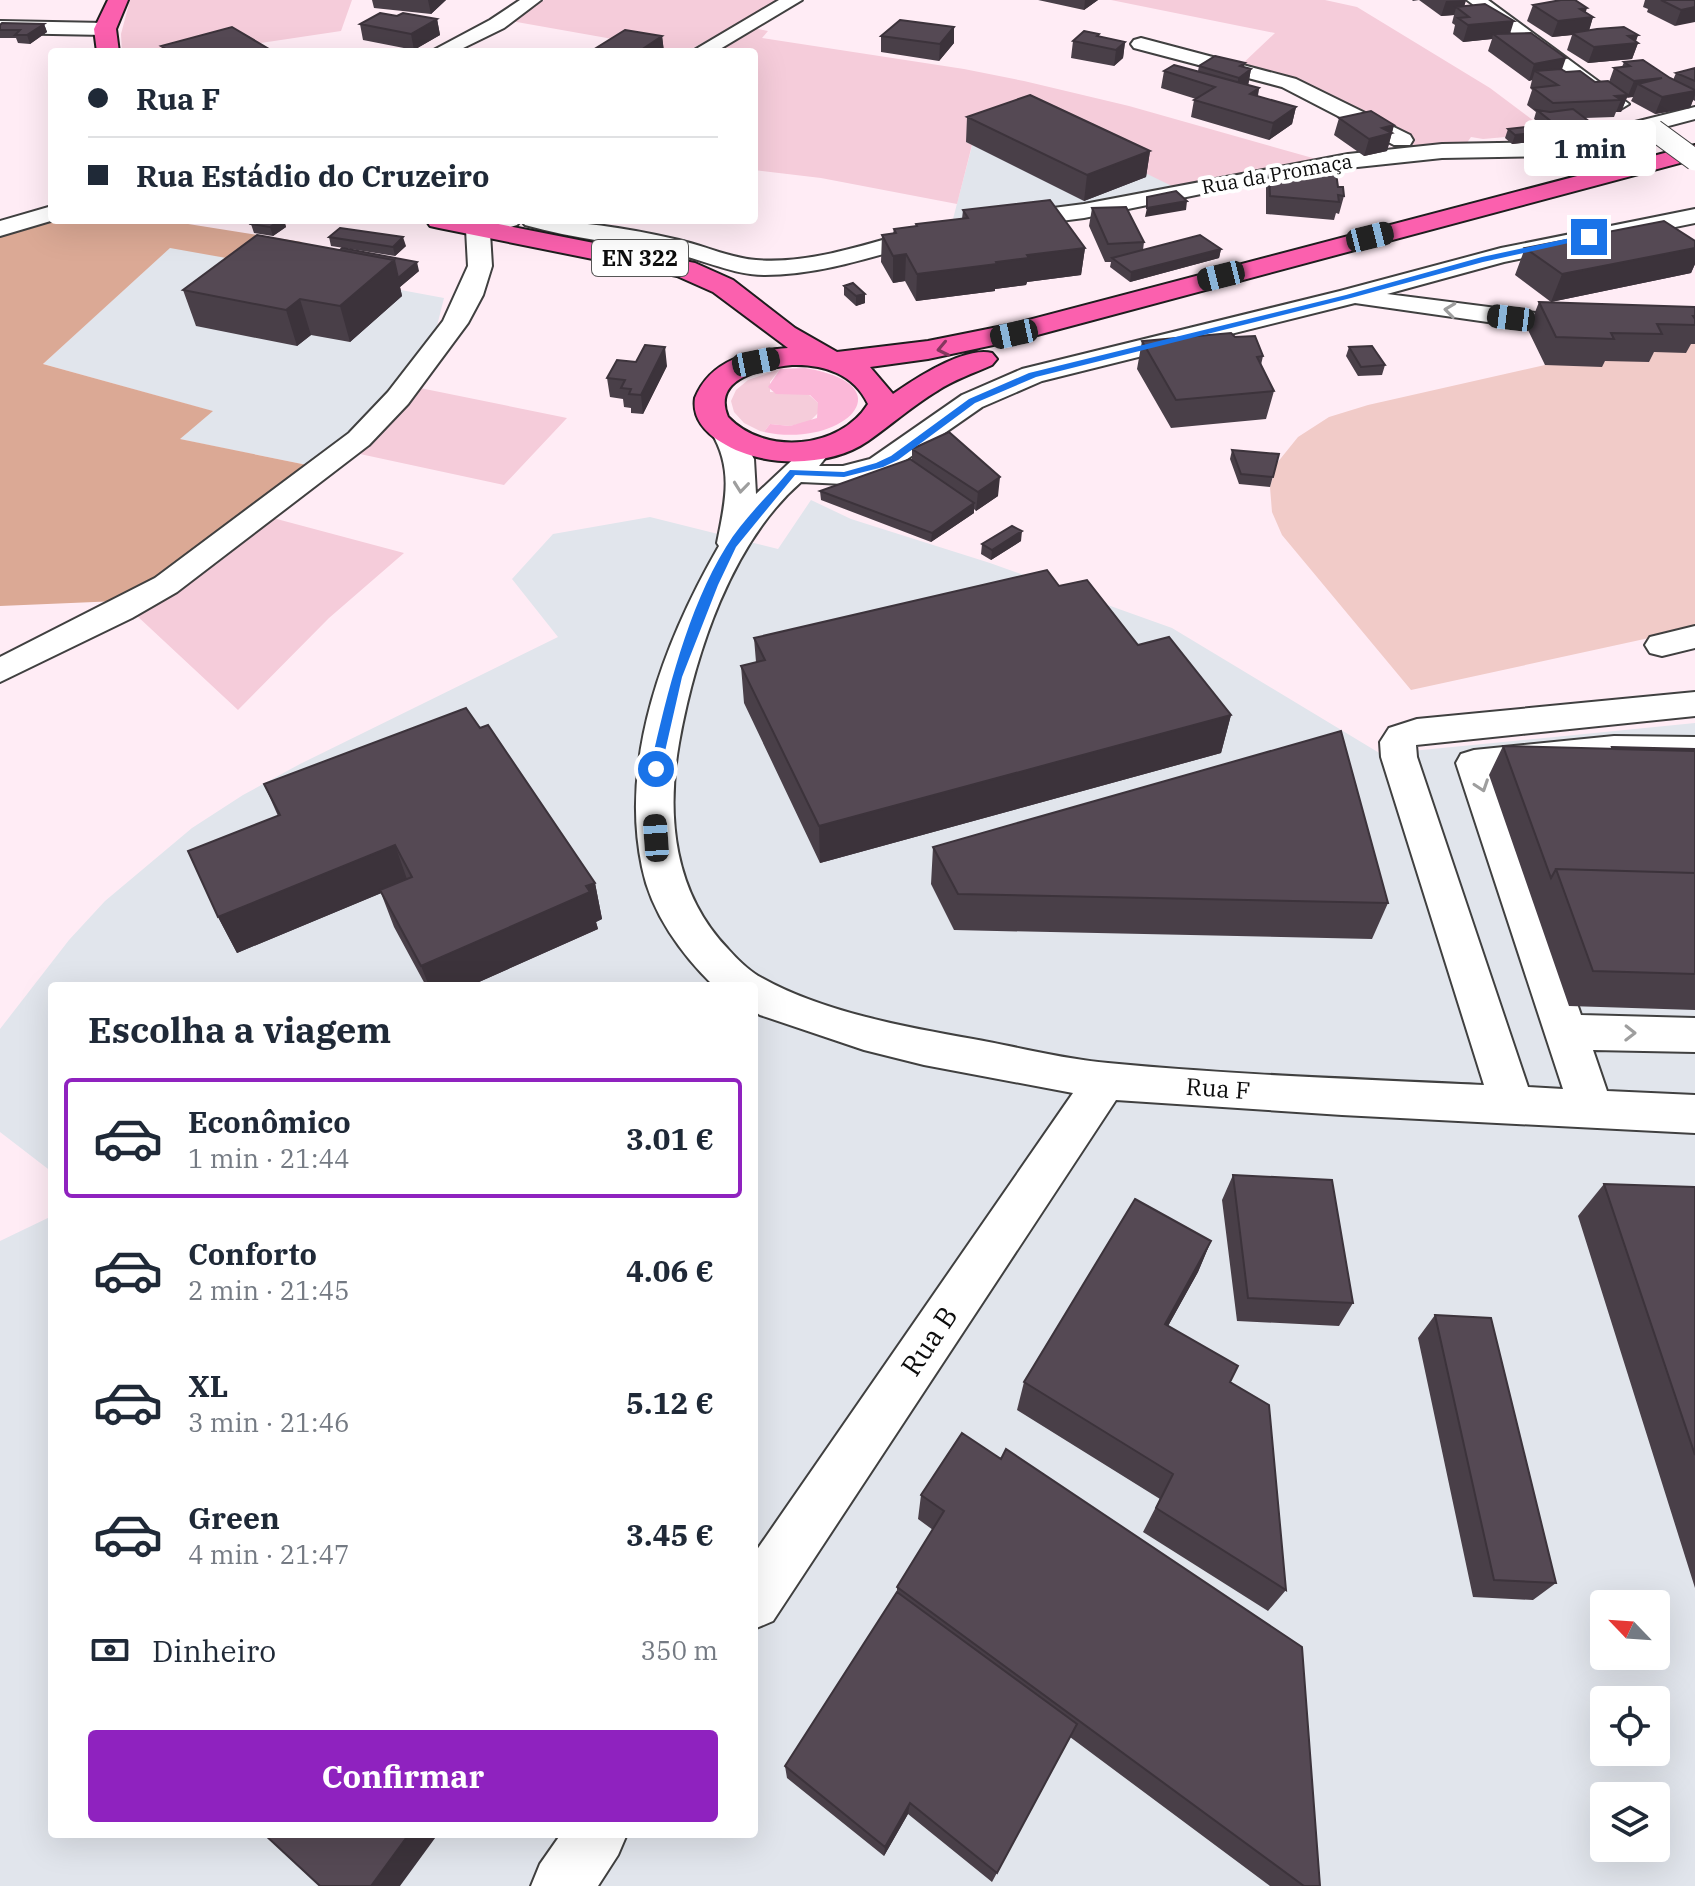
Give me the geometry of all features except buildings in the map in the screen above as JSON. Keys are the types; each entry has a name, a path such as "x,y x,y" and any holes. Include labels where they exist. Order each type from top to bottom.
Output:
{"main road":[{"path":"107,48 105,29 118,0"},
{"name":"EN 322","path":"736,370 779,357 832,360 921,354 1073,319 1191,284 1695,152"},
{"name":"EN 322","path":"456,224 685,269 723,286 749,309 792,339 860,371 878,389 883,404 878,419"},
{"path":"725,432 713,420 708,406 711,393 720,380 736,370 750,345 752,330 749,309"},
{"name":"EN 322","path":"725,432 746,443 772,449 802,451 830,447 851,440 928,383 1073,319"}],"street":[{"path":"448,48 497,24 532,0"},
{"path":"708,48 766,12 793,0"},
{"path":"1476,0 1695,160"},
{"path":"0,27 105,29"},
{"path":"1141,44 1289,83 1425,152"},
{"name":"Rua da Promaça","path":"989,223 1084,211 1326,164 1425,152 1555,149 1695,113"},
{"path":"0,229 48,214"},
{"path":"793,472 844,475 880,465 972,401 1032,375 1348,297 1525,249 1695,216"},
{"path":"0,671 154,593 359,439 406,387 460,315 480,266 478,229 495,224"},
{"path":"549,224 585,233 679,247 762,268 832,256 954,228"},
{"path":"1348,297 1551,323 1695,328"},
{"path":"725,432 738,451 743,474 731,547"},
{"path":"737,982 702,950 673,901 661,868 653,803 661,737 676,677 694,628 731,547 793,472 830,447"},
{"path":"1662,645 1695,637"},
{"path":"1512,1105 1399,757 1398,742 1401,737 1417,731 1695,704"},
{"path":"1592,1110 1474,763 1614,748 1695,749"},
{"name":"Rua F","path":"758,994 775,1003 864,1033 924,1048 1105,1081 1695,1114"},
{"path":"1566,1032 1695,1035"},
{"name":"Rua B","path":"758,1596 1105,1081"},
{"path":"562,1886 594,1838"}],"shaded area":[{"path":"130,0 352,0 341,31 227,48 122,48 121,34"},
{"path":"544,0 780,0 693,48 663,48 511,21"},
{"path":"1111,0 1325,0 1357,7 1490,88 1550,133 1483,139 1471,137 1464,147 1421,149 1291,81 1239,67 1275,33"},
{"path":"749,27 768,31 762,38 1024,81 1129,106 1327,162 1178,189 1014,109 966,142 972,145 957,204 821,178 758,170 758,48 715,48"},
{"path":"1014,109 1178,189 953,219 972,146 966,142"},
{"path":"48,221 48,224 188,224 302,242 271,266 170,248 43,364 213,411 180,439 312,466 162,574 118,601 0,606 0,233"},
{"path":"170,247 444,298 435,334 356,427 312,466 179,439 212,411 43,364"},
{"path":"1680,343 1695,344 1695,628 1411,690 1282,535 1272,512 1270,487 1277,463 1298,437 1329,417 1368,405 1545,365 1599,360"},
{"path":"780,369 770,382 770,392 807,393 818,403 820,411 809,422 790,426 770,424 764,432 760,431 744,423 734,412 731,401 736,390 748,380"},
{"path":"420,388 567,418 504,485 360,454"},
{"path":"811,500 851,519 990,563 1172,628 1381,754 1695,723 1695,1886 0,1886 0,1241 48,1218 48,1838 758,1838 758,982 48,982 48,1169 0,1132 0,1029 69,940 105,901 192,828 243,795 558,637 512,579 553,534 650,517 778,549"},
{"path":"273,518 404,553 329,618 238,710 135,614 217,564"}],"sand":[{"path":"805,368 836,376 853,388 858,400 853,413 839,424 818,432 793,435 764,432 770,424 790,426 817,418 818,403 810,395 776,394 768,387 780,369"}],"route":[{"path":"656,769 676,677 713,585 731,547 793,472 844,475 880,465 972,401 1032,375 1348,297 1482,260 1589,237"}]}
